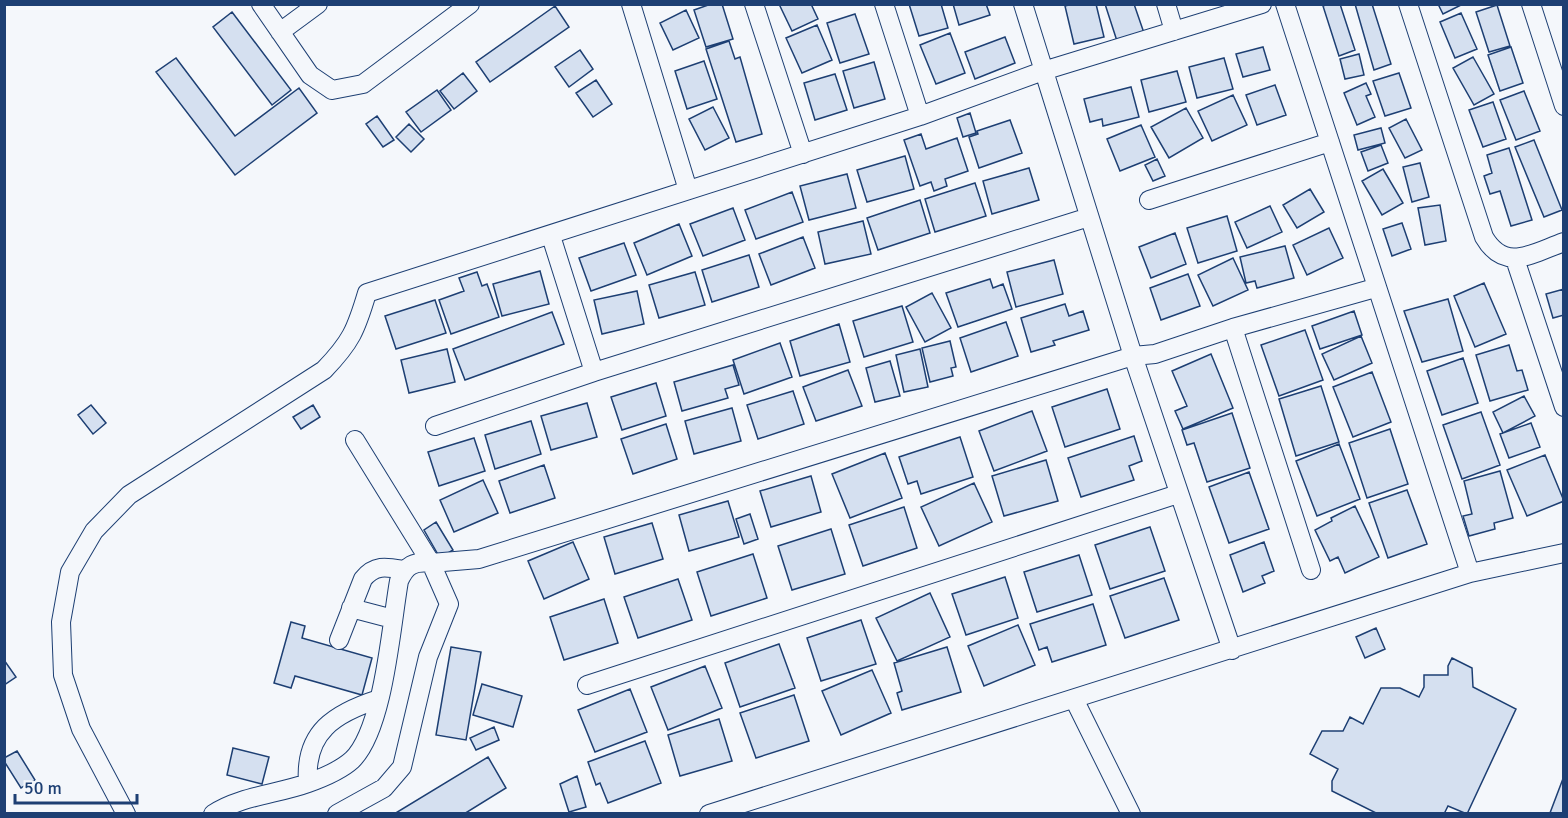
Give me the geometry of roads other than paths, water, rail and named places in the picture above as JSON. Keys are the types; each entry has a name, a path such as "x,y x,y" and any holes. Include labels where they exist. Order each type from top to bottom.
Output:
{"street":[{"path":"261,4 310,75 332,90 363,84 470,4"},
{"path":"280,32 318,4"},
{"path":"631,4 688,190"},
{"path":"754,4 804,154"},
{"path":"884,4 920,116"},
{"path":"1023,4 1133,356 1232,650"},
{"path":"1166,4 1174,31"},
{"path":"126,813 81,729 63,675 61,622 70,572 94,531 129,495 324,370 347,346 359,320 367,293 551,236 920,116 1043,71 1262,4"},
{"path":"1285,4 1375,288 1470,573"},
{"path":"1408,4 1484,237 1492,251 1505,258 1515,259 1563,242"},
{"path":"1531,4 1563,106"},
{"path":"1149,200 1330,142"},
{"path":"435,426 594,372 1089,217"},
{"path":"551,236 594,372"},
{"path":"1515,259 1563,406"},
{"path":"339,640 368,573 382,567 404,570 420,562 479,560 1133,356 1155,354 1233,328 1375,288"},
{"path":"1233,328 1311,570"},
{"path":"337,813 384,788 402,767 428,657 449,604 431,563 355,440"},
{"path":"587,685 1178,494"},
{"path":"709,813 1232,650 1470,573 1563,553"},
{"path":"213,813 308,783 354,758 370,734 404,570"},
{"path":"351,608 393,619"},
{"path":"308,783 308,755 319,734 331,721 352,708 379,699"},
{"path":"1074,699 1131,813"}]}
